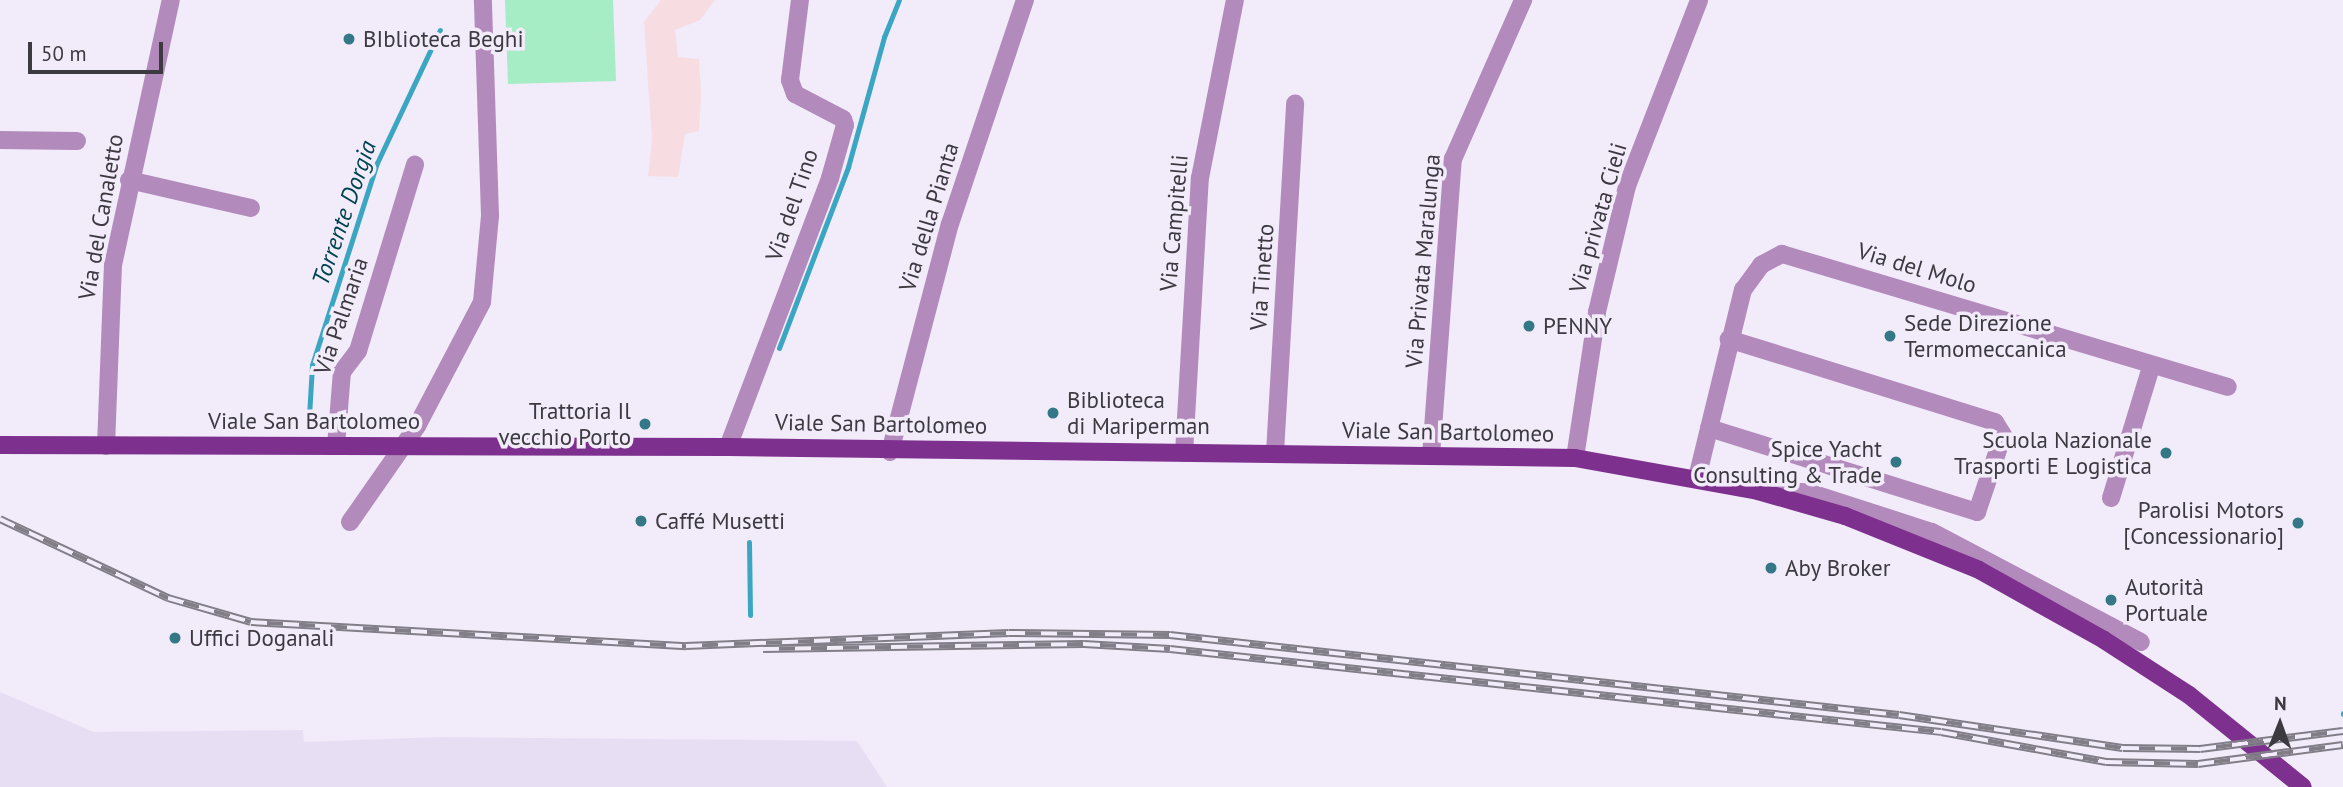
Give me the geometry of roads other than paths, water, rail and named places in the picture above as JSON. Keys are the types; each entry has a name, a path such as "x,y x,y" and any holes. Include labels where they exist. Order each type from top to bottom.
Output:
{"main road":[{"name":"Viale San Bartolomeo","path":"0,445 728,447 890,452 1275,453 1575,458 1758,491 1845,516 1979,570 2104,640 2189,695 2303,787"}],"street":[{"name":"Via del Canaletto","path":"106,446 110,292 129,180 171,0"},
{"path":"350,522 402,446 482,302 487,284 490,215 483,0"},
{"name":"Via del Tino","path":"728,447 830,178 845,125 843,119 794,93 790,80 800,0"},
{"name":"Via della Pianta","path":"890,452 950,224 1025,0"},
{"name":"Via Campitelli","path":"1184,453 1200,178 1235,0"},
{"name":"Via Privata Maralunga","path":"1430,456 1452,159 1523,0"},
{"name":"Via privata Cieli","path":"1575,458 1597,312 1627,187 1699,0"},
{"name":"Via Tinetto","path":"1275,453 1295,104"},
{"path":"0,140 77,141"},
{"name":"Via Palmaria","path":"336,446 342,372 358,351 415,163"},
{"path":"129,180 250,208"},
{"name":"Via del Molo","path":"1729,340 1751,274 1772,258 1792,254 2151,367 2228,387"},
{"path":"1697,478 1729,340 1995,422 2003,435 1977,512 1709,428"},
{"path":"2110,498 2151,367"},
{"name":"Viale San Bartolomeo","path":"1758,491 1808,492 1931,532 2141,642"}],"waterway":[{"path":"779,348 848,167 884,37 899,0"},
{"name":"Torrente Dorgia","path":"309,416 312,365 377,163 440,30"},
{"path":"749,542 750,615"}],"railway":[{"path":"0,519 168,598 251,622 686,646 1009,633 1170,635 1899,715 2123,748 2200,749 2343,731"},
{"path":"763,649 1084,644 1170,649 1941,732 2106,762 2198,764 2343,745"}],"place":[{"name":"BIblioteca Beghi","path":"349,39"},
{"name":"PENNY","path":"1529,326"},
{"name":"Sede Direzione Termomeccanica","path":"1890,336"},
{"name":"Biblioteca di Mariperman","path":"1053,413"},
{"name":"Trattoria Il vecchio Porto","path":"645,424"},
{"name":"Scuola Nazionale Trasporti E Logistica","path":"2166,453"},
{"name":"Spice Yacht Consulting & Trade","path":"1896,462"},
{"name":"Caffé Musetti","path":"641,521"},
{"name":"Parolisi Motors [Concessionario]","path":"2298,523"},
{"name":"Aby Broker","path":"1771,568"},
{"name":"Autorità Portuale","path":"2111,600"},
{"name":"Uffici Doganali","path":"175,638"}]}
